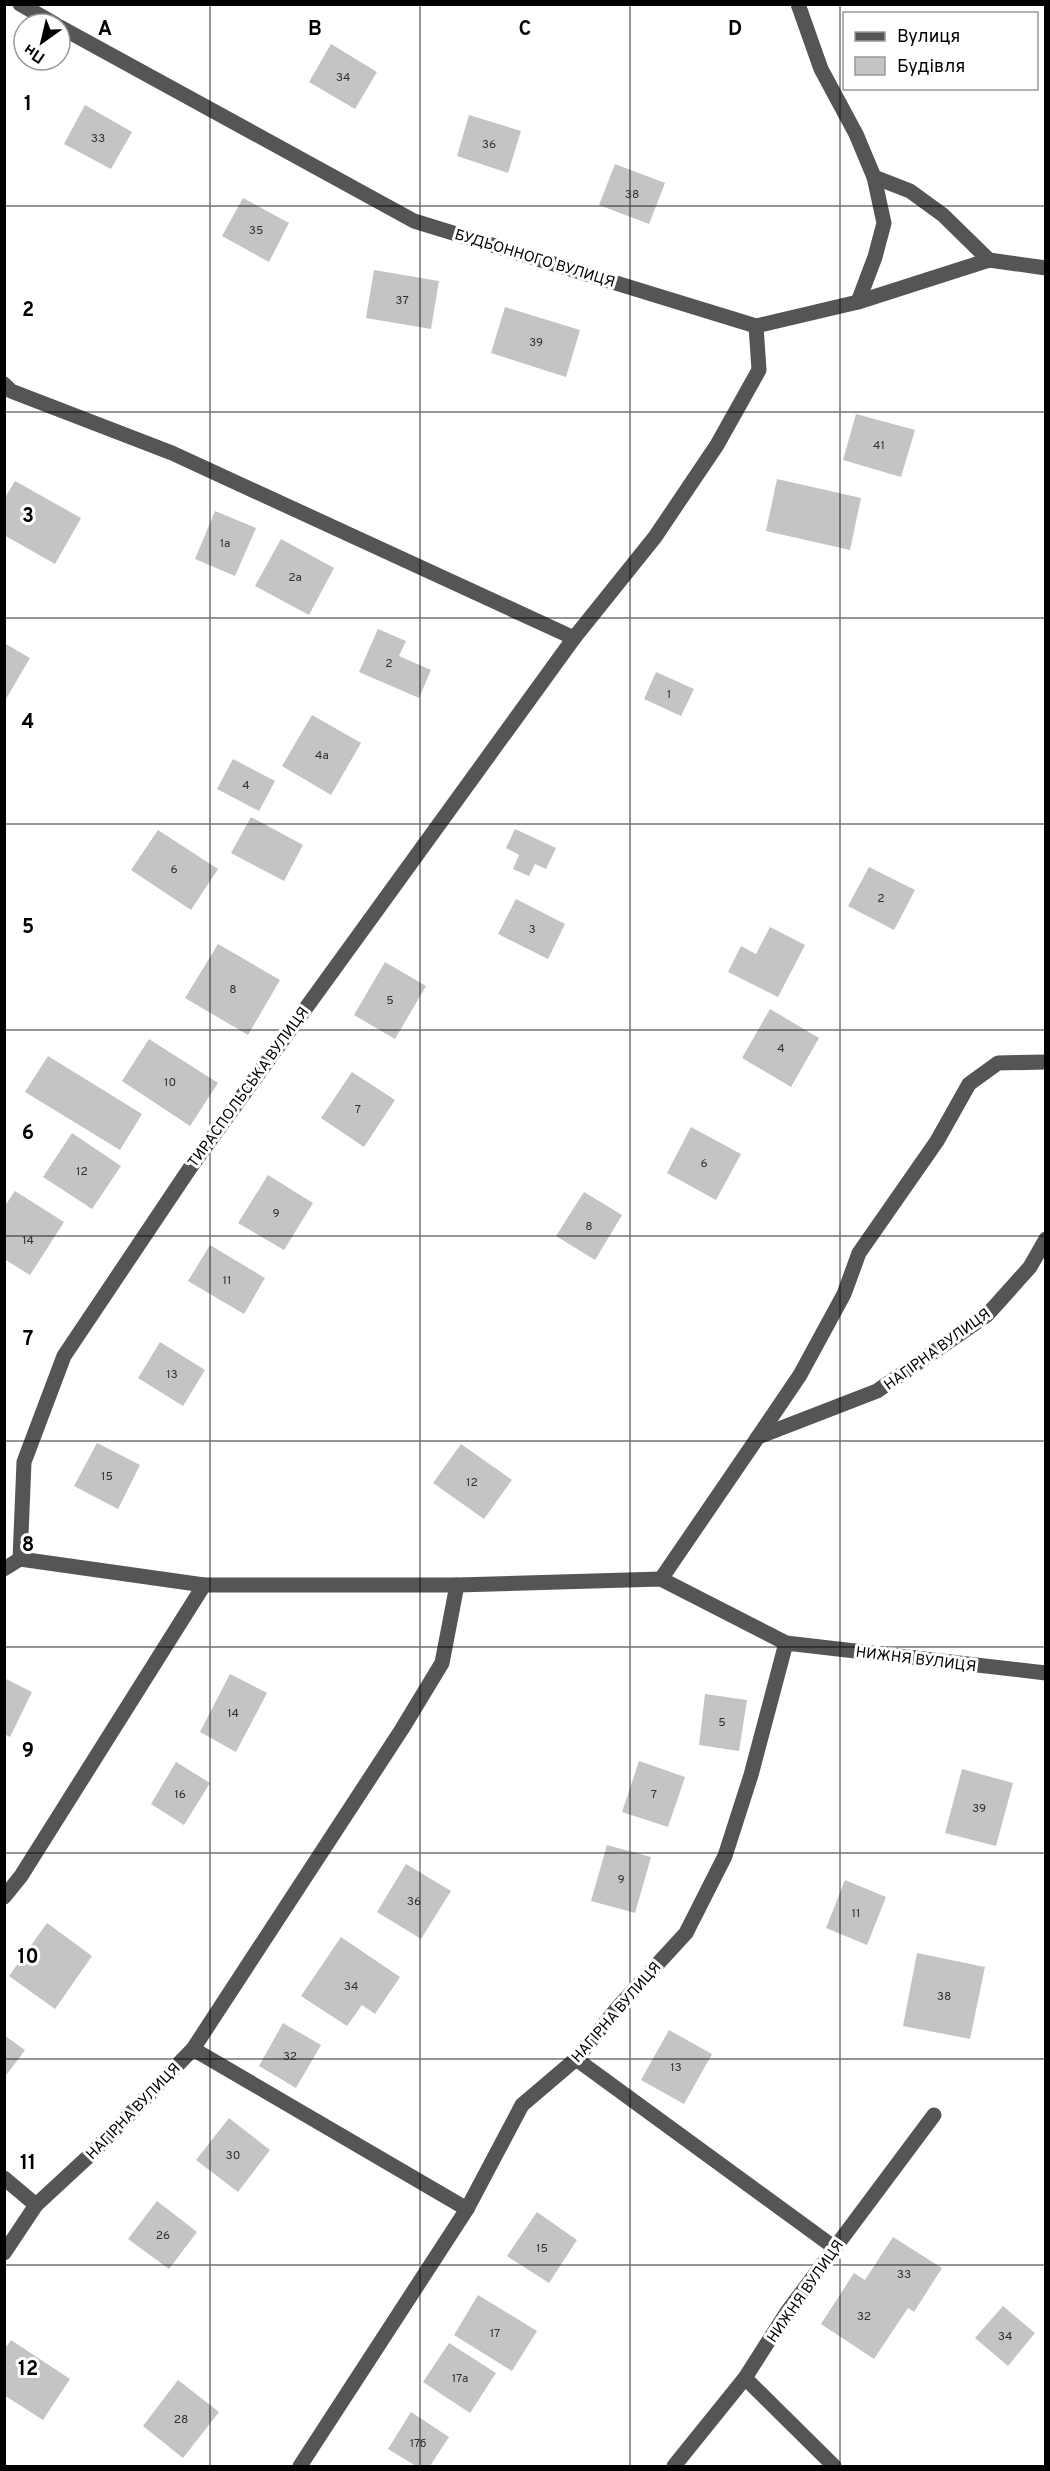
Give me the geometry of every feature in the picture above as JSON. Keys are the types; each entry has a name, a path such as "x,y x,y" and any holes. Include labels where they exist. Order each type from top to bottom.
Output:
{"street":[{"path":"20,4 34,12"},
{"path":"798,4 821,69 856,134 874,177 884,223 875,257 858,302"},
{"name":"БУДЬОННОГО ВУЛИЦЯ","path":"72,34 414,221 756,326"},
{"path":"874,177 910,191 935,209 989,260"},
{"path":"756,326 858,302 989,260 1046,268"},
{"name":"ТИРАСПОЛЬСЬКА ВУЛИЦЯ","path":"20,1559 24,1462 64,1356 196,1158 574,638 655,537 717,444 759,370 756,326"},
{"path":"7,392 172,453 574,638"},
{"path":"661,1579 806,1365 844,1294 859,1253 937,1141 969,1084 998,1063 1046,1062"},
{"name":"НАГІРНА ВУЛИЦЯ","path":"758,1437 878,1391 987,1315 1030,1267 1046,1239"},
{"path":"4,1569 20,1559 204,1585 457,1585 661,1579 786,1643"},
{"path":"4,1897 21,1876 204,1585"},
{"name":"НАГІРНА ВУЛИЦЯ","path":"4,2253 36,2205 89,2156 193,2049 402,1730 442,1663 457,1585"},
{"name":"НАГІРНА ВУЛИЦЯ","path":"300,2466 467,2209 522,2105 576,2059 619,2006 686,1933 725,1856 751,1775 786,1643"},
{"name":"НИЖНЯ ВУЛИЦЯ","path":"786,1643 1046,1672"},
{"path":"193,2049 467,2209"},
{"path":"576,2059 835,2248"},
{"name":"НИЖНЯ ВУЛИЦЯ","path":"674,2466 746,2378 788,2312 934,2115"},
{"path":"4,2178 36,2205"},
{"path":"746,2378 834,2466"}],"building":[{"path":"331,44 377,72 355,109 309,82"},
{"path":"85,105 132,132 111,169 64,144"},
{"path":"469,115 521,131 508,173 457,156"},
{"path":"615,164 665,183 649,224 599,205"},
{"path":"243,198 289,223 269,262 222,236"},
{"path":"374,270 439,281 431,329 366,318"},
{"path":"505,307 580,330 566,377 491,353"},
{"path":"856,414 915,430 901,477 843,460"},
{"path":"777,479 861,498 850,550 766,531"},
{"path":"15,481 81,518 55,564 4,535 4,499"},
{"path":"215,511 256,528 235,576 195,559"},
{"path":"281,539 334,568 309,615 255,586"},
{"path":"378,629 406,641 399,656 431,670 419,698 359,672"},
{"path":"4,643 30,658 6,699 4,698"},
{"path":"656,672 694,689 681,716 644,699"},
{"path":"312,715 361,743 331,795 282,766"},
{"path":"233,759 275,781 259,811 217,789"},
{"path":"251,817 303,845 284,881 231,853"},
{"path":"515,829 556,848 546,869 535,864 529,876 513,869 519,855 506,848"},
{"path":"158,830 218,869 191,910 131,870"},
{"path":"869,867 915,890 894,930 848,906"},
{"path":"516,899 565,924 548,959 498,934"},
{"path":"770,927 805,945 778,997 728,972 741,946 756,954"},
{"path":"218,944 280,980 248,1035 185,998"},
{"path":"385,962 426,986 395,1039 354,1015"},
{"path":"770,1009 819,1038 791,1087 742,1058"},
{"path":"149,1039 218,1083 190,1126 122,1081"},
{"path":"48,1056 142,1114 120,1150 25,1092"},
{"path":"352,1072 395,1100 364,1147 321,1118"},
{"path":"691,1127 741,1154 716,1200 667,1173"},
{"path":"72,1133 121,1166 92,1209 43,1177"},
{"path":"268,1175 313,1203 284,1250 238,1223"},
{"path":"15,1191 64,1222 30,1275 4,1259 4,1207"},
{"path":"584,1192 622,1215 595,1260 556,1236"},
{"path":"210,1245 265,1278 244,1314 188,1281"},
{"path":"160,1342 205,1370 183,1406 138,1378"},
{"path":"97,1443 140,1465 118,1509 74,1486"},
{"path":"461,1444 512,1480 484,1519 433,1483"},
{"path":"230,1674 267,1693 236,1752 200,1732"},
{"path":"4,1678 32,1692 10,1737 4,1734"},
{"path":"705,1694 747,1700 739,1751 699,1745"},
{"path":"639,1761 685,1777 668,1827 622,1812"},
{"path":"176,1762 210,1783 184,1825 151,1804"},
{"path":"962,1769 1013,1783 996,1846 945,1833"},
{"path":"607,1845 651,1857 635,1913 591,1901"},
{"path":"406,1864 451,1891 421,1939 377,1912"},
{"path":"845,1880 886,1897 867,1945 826,1928"},
{"path":"47,1923 92,1956 55,2009 9,1976"},
{"path":"341,1937 400,1977 375,2014 362,2005 347,2026 301,1996"},
{"path":"917,1953 985,1967 970,2039 903,2026"},
{"path":"283,2023 321,2045 296,2088 259,2066"},
{"path":"669,2030 712,2054 684,2104 641,2080"},
{"path":"4,2035 25,2050 4,2078"},
{"path":"229,2118 270,2150 238,2192 196,2160"},
{"path":"157,2201 197,2232 169,2269 128,2239"},
{"path":"537,2212 577,2240 549,2283 507,2256"},
{"path":"893,2237 942,2268 914,2312 908,2308 874,2359 821,2324 854,2273 865,2280"},
{"path":"478,2295 537,2331 512,2371 454,2335"},
{"path":"1003,2306 1035,2333 1008,2366 975,2338"},
{"path":"11,2340 70,2379 43,2420 4,2395 4,2350"},
{"path":"449,2343 496,2373 470,2413 423,2382"},
{"path":"178,2380 219,2412 183,2458 143,2426"},
{"path":"411,2412 449,2437 430,2466 416,2466 388,2449"}]}
